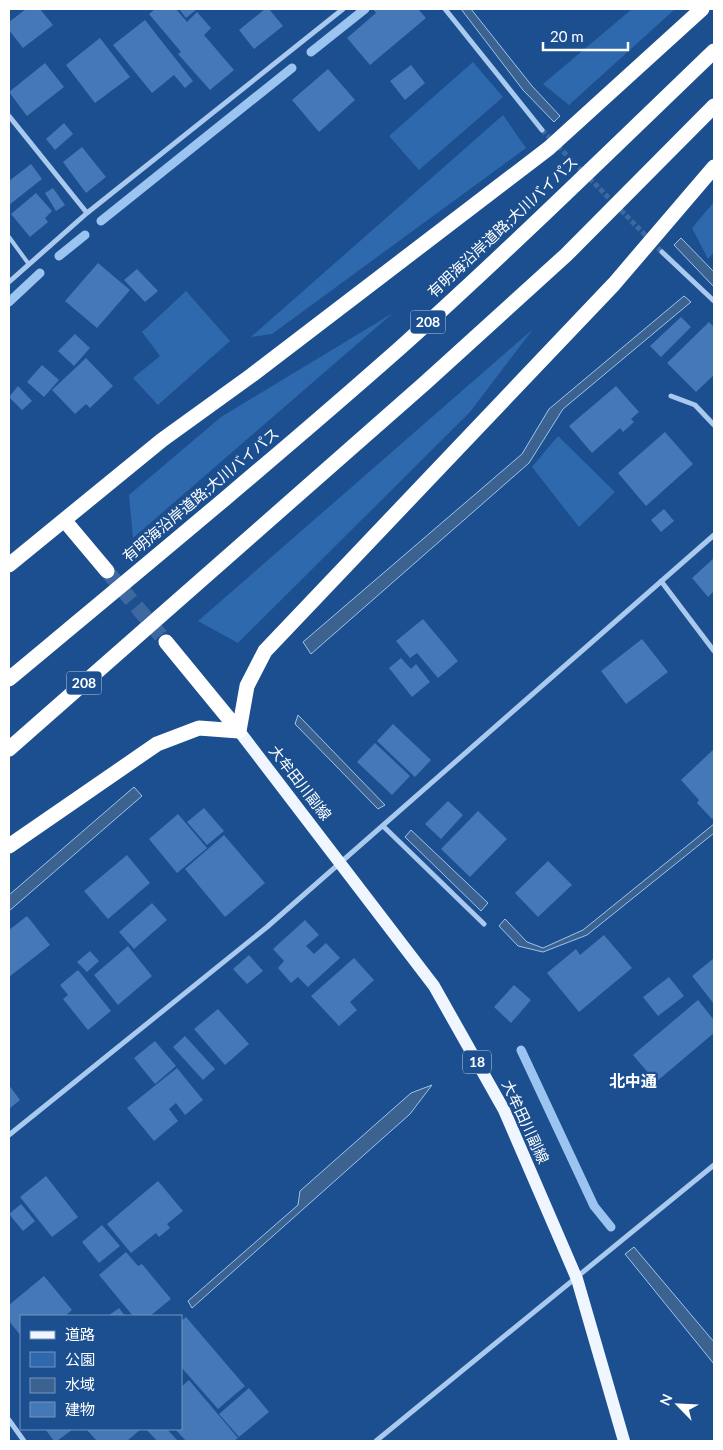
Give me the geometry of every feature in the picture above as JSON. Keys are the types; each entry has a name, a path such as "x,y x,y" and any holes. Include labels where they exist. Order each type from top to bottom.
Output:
{"highway":[{"path":"9,566 162,440 252,375 550,148 702,9"},
{"name":"有明海沿岸道路;大川バイパス","path":"9,679 400,348 539,220 714,52"},
{"name":"208","path":"9,749 425,383 566,255 714,106"},
{"path":"239,731 247,686 265,651 614,284 714,167"},
{"path":"65,521 107,571"},
{"path":"166,642 239,731"},
{"path":"9,846 157,744 199,728 239,731"}],"main road":[{"name":"大牟田川副線","path":"239,731 434,986 504,1110 577,1279 624,1441"}],"street":[{"path":"9,282 28,263 87,213 343,9"},
{"path":"446,9 542,130"},
{"path":"9,116 87,213"},
{"path":"662,252 714,301"},
{"path":"671,396 695,405 714,425"},
{"path":"9,1135 267,927 714,535"},
{"path":"661,581 714,651"},
{"path":"383,826 484,924"},
{"path":"376,1441 577,1279 714,1165"},
{"path":"9,1420 24,1441"}],"lane":[{"path":"9,236 28,263"}],"green space":[{"path":"632,9 675,9 569,105 543,84"},
{"path":"473,62 503,97 419,170 389,136"},
{"path":"503,115 526,148 272,334 251,337"},
{"path":"714,202 714,252 708,259 692,228"},
{"path":"186,291 230,341 158,405 133,378 160,356 142,332"},
{"path":"393,313 133,538 129,495 221,417"},
{"path":"533,329 470,412 238,643 198,621"},
{"path":"558,436 615,492 579,527 532,467"}],"water":[{"path":"461,9 471,9 532,86 560,116 554,122 523,90"},
{"path":"681,238 714,272 714,287 674,245"},
{"path":"684,296 691,302 563,409 529,463 311,654 303,642 522,454 549,409"},
{"path":"298,715 385,805 378,809 295,724"},
{"path":"134,787 142,796 9,911 9,895"},
{"path":"714,824 714,833 587,935 543,952 518,946 499,926 505,919 527,942 543,948 583,930"},
{"path":"411,830 488,903 481,911 405,837"},
{"path":"432,1085 410,1114 192,1308 188,1301 298,1205 300,1191 411,1093"},
{"path":"634,1247 714,1342 714,1364 625,1254"}],"building":[{"path":"26,9 40,9 53,25 23,48 9,30 9,22"},
{"path":"155,9 176,9 187,22 197,12 211,28 204,35 234,70 210,90 178,54 181,52 149,14"},
{"path":"179,9 197,9 186,18"},
{"path":"265,9 269,9 283,26 254,49 239,30"},
{"path":"373,9 418,9 426,18 370,65 347,38 376,13"},
{"path":"145,20 193,81 185,88 174,75 152,93 113,45"},
{"path":"100,38 130,77 95,103 66,65"},
{"path":"45,63 64,87 27,116 9,92"},
{"path":"411,65 425,83 405,100 390,81"},
{"path":"328,69 355,100 319,132 292,100"},
{"path":"64,123 73,134 55,150 46,139"},
{"path":"82,147 106,177 86,193 63,162"},
{"path":"31,164 42,179 9,205 9,181"},
{"path":"53,188 65,205 56,211 45,193"},
{"path":"36,193 52,211 45,218 48,222 30,237 11,214"},
{"path":"98,263 130,290 97,328 65,301"},
{"path":"137,269 158,291 145,302 124,280"},
{"path":"681,317 691,327 661,357 650,346"},
{"path":"709,322 714,327 714,375 696,392 667,363"},
{"path":"75,334 90,348 74,366 58,351"},
{"path":"86,358 113,386 90,408 86,404 75,414 52,390"},
{"path":"42,365 59,380 44,397 27,382"},
{"path":"18,386 32,401 22,410 9,397"},
{"path":"616,386 639,412 631,419 634,422 623,432 620,428 592,453 569,426"},
{"path":"665,432 693,464 646,506 618,473"},
{"path":"664,509 674,521 661,532 651,520"},
{"path":"714,558 714,591 708,597 692,578"},
{"path":"423,619 458,661 438,678 417,653 410,658 396,641"},
{"path":"642,639 668,672 626,704 601,671"},
{"path":"401,658 411,669 416,664 430,682 412,697 389,668"},
{"path":"393,724 431,760 415,777 377,741"},
{"path":"375,743 410,776 392,795 357,762"},
{"path":"714,749 714,817 712,819 697,803 699,800 681,780"},
{"path":"448,801 463,815 441,839 425,824"},
{"path":"204,808 224,831 207,845 187,822"},
{"path":"478,811 507,839 470,877 441,849"},
{"path":"178,814 207,848 177,873 149,839"},
{"path":"224,835 265,883 225,917 185,869"},
{"path":"127,855 150,883 108,919 84,891"},
{"path":"548,861 572,885 538,917 515,893"},
{"path":"152,903 167,920 134,949 119,932"},
{"path":"27,916 50,945 9,977 9,930"},
{"path":"305,920 319,935 306,946 314,954 326,943 340,958 308,987 298,977 291,983 278,968 284,961 273,949"},
{"path":"604,935 632,968 579,1012 547,973 576,949 580,955"},
{"path":"128,946 152,976 118,1005 94,975"},
{"path":"90,951 99,961 87,972 77,962"},
{"path":"249,955 263,971 247,984 233,969"},
{"path":"354,958 374,980 350,1002 357,1010 339,1026 311,996"},
{"path":"714,958 714,1004 692,976"},
{"path":"78,970 111,1011 88,1030 63,999 68,995 60,985"},
{"path":"669,977 684,996 658,1016 643,997"},
{"path":"514,985 531,1000 511,1023 494,1007"},
{"path":"698,1000 714,1020 714,1033 656,1082 633,1055"},
{"path":"218,1009 249,1044 225,1065 194,1029"},
{"path":"185,1036 215,1069 203,1080 173,1047"},
{"path":"155,1041 176,1066 155,1084 134,1058"},
{"path":"177,1068 203,1100 185,1115 176,1103 169,1109 178,1121 154,1141 127,1108"},
{"path":"9,1085 20,1100 9,1109"},
{"path":"46,1176 78,1217 52,1237 20,1197"},
{"path":"158,1181 183,1211 167,1224 170,1228 159,1237 156,1233 131,1253 107,1224"},
{"path":"21,1204 35,1221 23,1231 9,1214"},
{"path":"102,1225 120,1246 99,1263 82,1242"},
{"path":"126,1252 138,1266 142,1264 171,1299 151,1315 132,1315 99,1275"},
{"path":"44,1276 72,1310 66,1315 20,1315 20,1335 9,1321 9,1305"},
{"path":"119,1308 124,1315 109,1315"},
{"path":"186,1317 245,1386 218,1409 182,1368 182,1320"},
{"path":"189,1380 238,1438 234,1441 186,1441 176,1430 182,1430 182,1386"},
{"path":"249,1388 269,1412 239,1437 219,1414"},
{"path":"46,1430 72,1430 57,1441 54,1441"},
{"path":"87,1430 140,1430 127,1441 97,1441"},
{"path":"147,1430 168,1430 178,1441 157,1441"}],"waterway":[{"path":"311,52 365,9"},
{"path":"101,221 292,68"},
{"path":"59,256 85,235"},
{"path":"9,302 40,273"},
{"path":"521,1050 594,1206 611,1227"}],"tunnel":[{"path":"542,130 662,252"},
{"path":"107,571 166,642"}],"district":[{"name":"北中通","path":"633,1081"}]}
